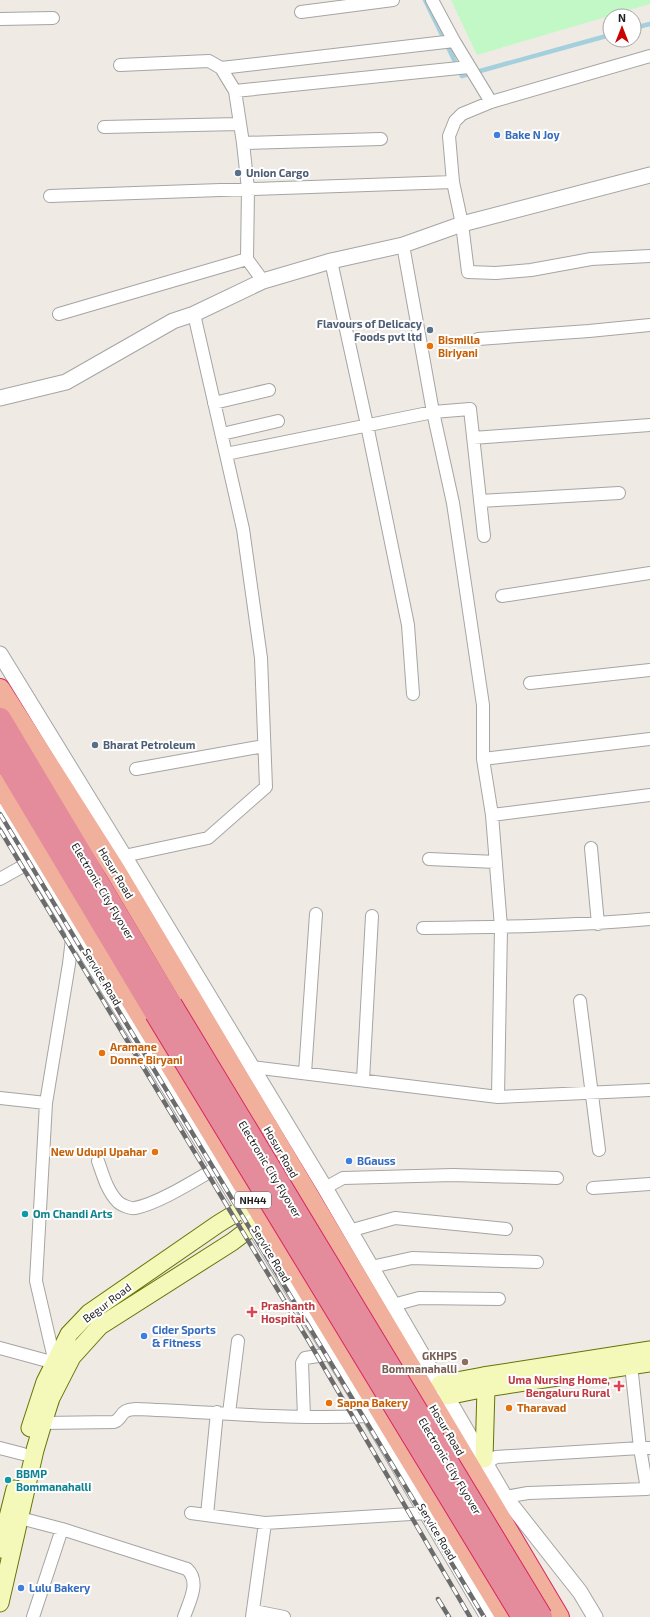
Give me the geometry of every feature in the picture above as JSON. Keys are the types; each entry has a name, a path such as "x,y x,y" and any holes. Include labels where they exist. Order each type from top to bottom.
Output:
{"highway":[{"name":"Hosur Road","path":"0,689 115,870 299,1182 559,1617"},
{"name":"Electronic City Flyover","path":"0,719 164,1009 523,1617"},
{"name":"Electronic City Flyover","path":"0,752 164,1009 541,1617"},
{"name":"NH44","path":"0,784 254,1214 506,1617"}],"main road":[{"path":"254,1214 299,1182"},
{"name":"Begur Road","path":"0,1549 36,1404 44,1382 69,1334 89,1313 218,1224 254,1214"},
{"name":"Begur Road","path":"0,1603 35,1450 51,1398 72,1357 100,1326 232,1242 254,1214"},
{"path":"444,1390 483,1376 650,1350"},
{"path":"444,1390 486,1388 650,1363"},
{"path":"485,1461 486,1388"}],"street":[{"path":"301,12 393,0"},
{"path":"432,0 490,102"},
{"path":"0,19 53,18"},
{"path":"221,68 454,41"},
{"path":"650,56 490,102 462,114 455,121 449,136 453,182 462,224 468,272 496,273 591,259 650,256"},
{"path":"120,65 209,61 221,68 235,91 243,143 248,189 247,259 263,281"},
{"path":"235,91 470,67"},
{"path":"104,127 239,124"},
{"path":"243,143 381,139"},
{"path":"0,398 66,382 174,321 194,314 263,281 332,261 403,245 462,224 650,175"},
{"path":"50,196 453,182"},
{"path":"403,245 433,412 453,503 483,705 483,759 492,815 501,928 498,1097"},
{"path":"59,314 247,259"},
{"path":"332,261 408,625 412,694"},
{"path":"124,856 208,838 266,787 260,650 243,529 194,314"},
{"path":"478,339 650,325"},
{"path":"214,403 269,390"},
{"path":"226,454 433,412 470,409 484,536"},
{"path":"222,434 278,421"},
{"path":"473,438 650,425"},
{"path":"480,501 619,493"},
{"path":"502,596 650,573"},
{"path":"0,654 325,1188 505,1497 580,1592 595,1617"},
{"path":"530,683 650,670"},
{"path":"483,759 650,739"},
{"path":"136,769 264,746"},
{"path":"492,815 650,795"},
{"name":"Service Road","path":"0,811 218,1167 254,1214 332,1354 488,1617"},
{"path":"591,848 598,924"},
{"path":"429,859 496,862"},
{"path":"0,879 32,861"},
{"path":"305,1073 316,914"},
{"path":"363,1080 372,916"},
{"path":"423,928 501,928 598,924 650,919"},
{"path":"0,1348 55,1363 36,1281 46,1103 69,964 73,930"},
{"path":"580,1001 599,1150"},
{"path":"252,1067 498,1097 650,1090"},
{"path":"0,1098 46,1103"},
{"path":"98,1161 109,1190 119,1204 133,1208 146,1205 218,1167"},
{"path":"325,1188 343,1178 453,1175 557,1178"},
{"path":"593,1188 650,1184"},
{"path":"349,1231 395,1218 506,1229"},
{"path":"371,1267 412,1258 537,1262"},
{"path":"393,1305 419,1298 499,1299"},
{"path":"207,1515 223,1413 238,1341"},
{"path":"304,1417 302,1363 305,1358 332,1354"},
{"path":"505,1497 528,1493 648,1489 645,1448 631,1366"},
{"path":"43,1423 114,1422 117,1421 125,1411 136,1409 223,1413 249,1416 328,1418 369,1416"},
{"path":"0,1448 23,1454"},
{"path":"485,1461 496,1457 645,1448"},
{"path":"191,1513 265,1523 427,1513"},
{"path":"20,1518 62,1529 187,1569 192,1574 194,1586 184,1617"},
{"path":"265,1523 253,1614 284,1617"},
{"path":"33,1617 62,1529"}],"green space":[{"path":"451,0 650,0 650,4 636,8 602,8 602,18 477,55"}],"waterway":[{"path":"425,0 462,76 602,37"},
{"path":"642,26 650,24"}],"railway":[{"path":"0,814 484,1617"},
{"path":"0,830 308,1340 470,1617"},
{"path":"438,1599 449,1617"}],"place":[{"name":"Bake N Joy","path":"497,135"},
{"name":"Union Cargo","path":"238,173"},
{"name":"Flavours of Delicacy Foods pvt ltd","path":"430,330"},
{"name":"Bismilla Biriyani","path":"430,346"},
{"name":"Bharat Petroleum","path":"95,745"},
{"name":"Aramane Donne Biryani","path":"102,1053"},
{"name":"New Udupi Upahar","path":"155,1152"},
{"name":"BGauss","path":"349,1161"},
{"name":"Om Chandi Arts","path":"25,1214"},
{"name":"Prashanth Hospital","path":"252,1312"},
{"name":"Cider Sports & Fitness","path":"144,1336"},
{"name":"GKHPS Bommanahalli","path":"465,1362"},
{"name":"Uma Nursing Home, Bengaluru Rural","path":"619,1386"},
{"name":"Sapna Bakery","path":"329,1403"},
{"name":"Tharavad","path":"509,1408"},
{"name":"BBMP Bommanahalli","path":"8,1480"},
{"name":"Lulu Bakery","path":"21,1588"}]}
